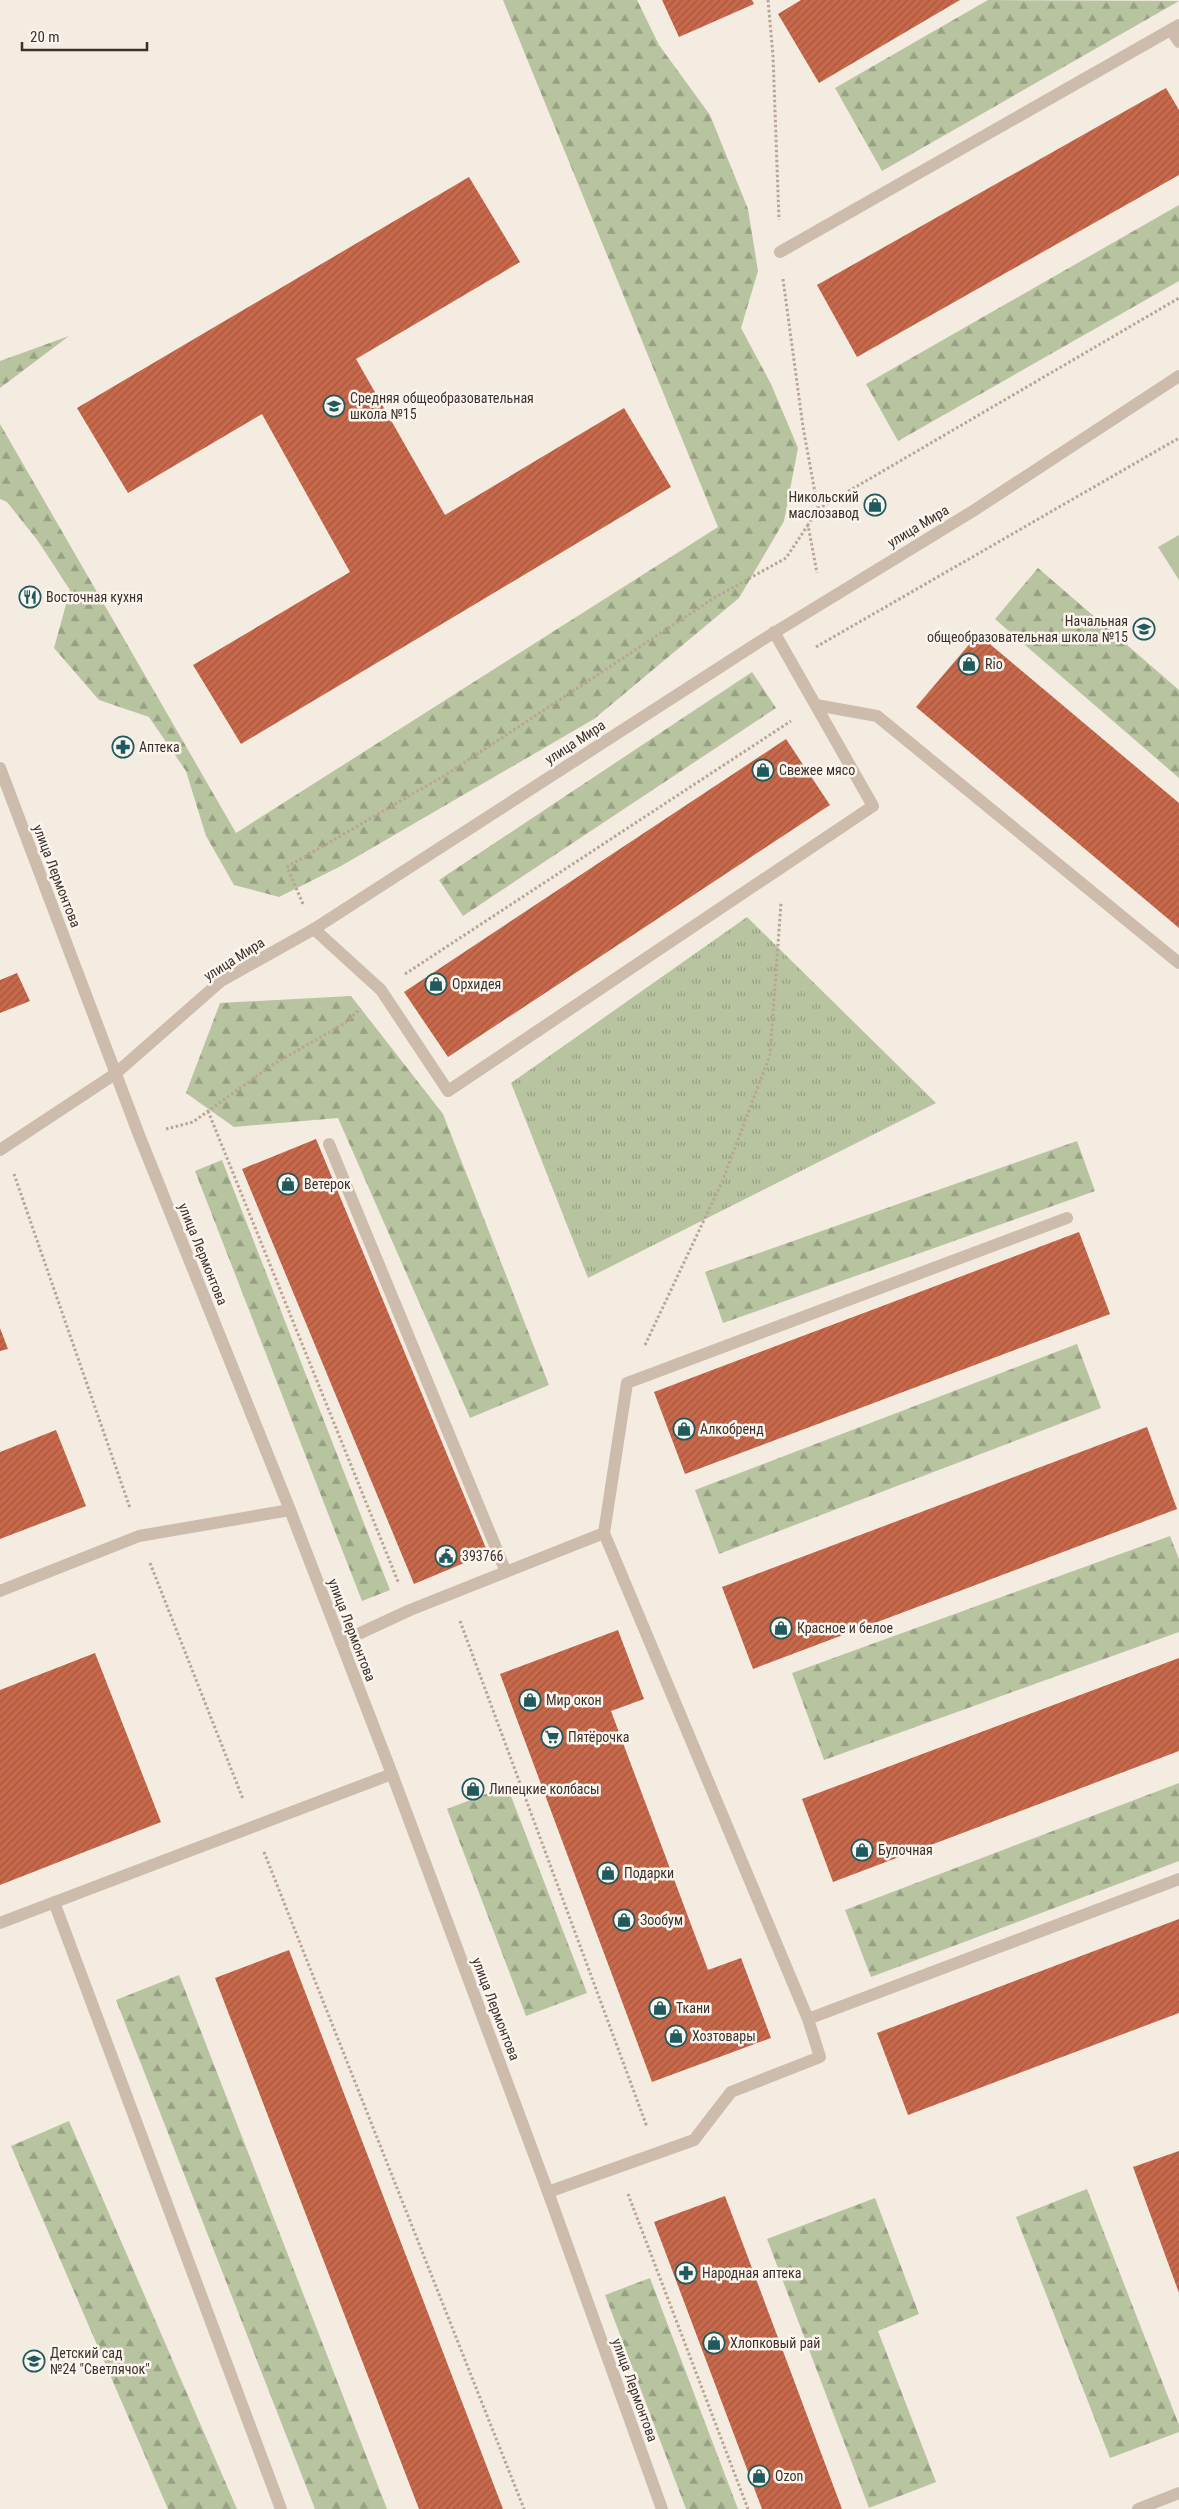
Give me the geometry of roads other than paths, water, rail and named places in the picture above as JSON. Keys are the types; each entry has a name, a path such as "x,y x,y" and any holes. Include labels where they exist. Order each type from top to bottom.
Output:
{"street":[{"path":"780,252 1175,27 1179,42"},
{"name":"улица Мира","path":"0,1150 115,1074 221,981 314,929 774,632 973,511 1179,376"},
{"path":"314,929 381,990 448,1091 873,806 774,632"},
{"path":"816,705 877,716 1179,963"},
{"name":"улица Лермонтова","path":"0,768 115,1074 290,1510 392,1774 548,2192 662,2509"},
{"path":"329,1144 506,1572"},
{"path":"548,2192 694,2140 731,2092 820,2057 808,2019 604,1533 627,1383 1067,1218"},
{"path":"0,1590 139,1536 290,1510"},
{"path":"341,1642 410,1610 604,1533"},
{"path":"0,1923 392,1774"},
{"path":"808,2019 1179,1879"},
{"path":"54,1902 282,2509"},
{"path":"1138,2509 1179,2493"}],"place":[{"name":"Средняя общеобразовательная школа №15","path":"334,406"},
{"name":"Никольский маслозавод","path":"875,505"},
{"name":"Восточная кухня","path":"30,597"},
{"name":"Начальная общеобразовательная школа №15","path":"1144,629"},
{"name":"Rio","path":"969,664"},
{"name":"Аптека","path":"123,747"},
{"name":"Свежее мясо","path":"763,770"},
{"name":"Орхидея","path":"436,984"},
{"name":"Ветерок","path":"288,1184"},
{"name":"Алкобренд","path":"684,1429"},
{"name":"393766","path":"446,1556"},
{"name":"Красное и белое","path":"781,1628"},
{"name":"Мир окон","path":"530,1700"},
{"name":"Пятёрочка","path":"552,1737"},
{"name":"Липецкие колбасы","path":"473,1789"},
{"name":"Булочная","path":"862,1850"},
{"name":"Подарки","path":"608,1873"},
{"name":"Зообум","path":"624,1920"},
{"name":"Ткани","path":"660,2008"},
{"name":"Хозтовары","path":"676,2036"},
{"name":"Народная аптека","path":"686,2273"},
{"name":"Хлопковый рай","path":"714,2343"},
{"name":"Детский сад №24 \"Светлячок\"","path":"34,2361"},
{"name":"Ozon","path":"759,2476"}]}
